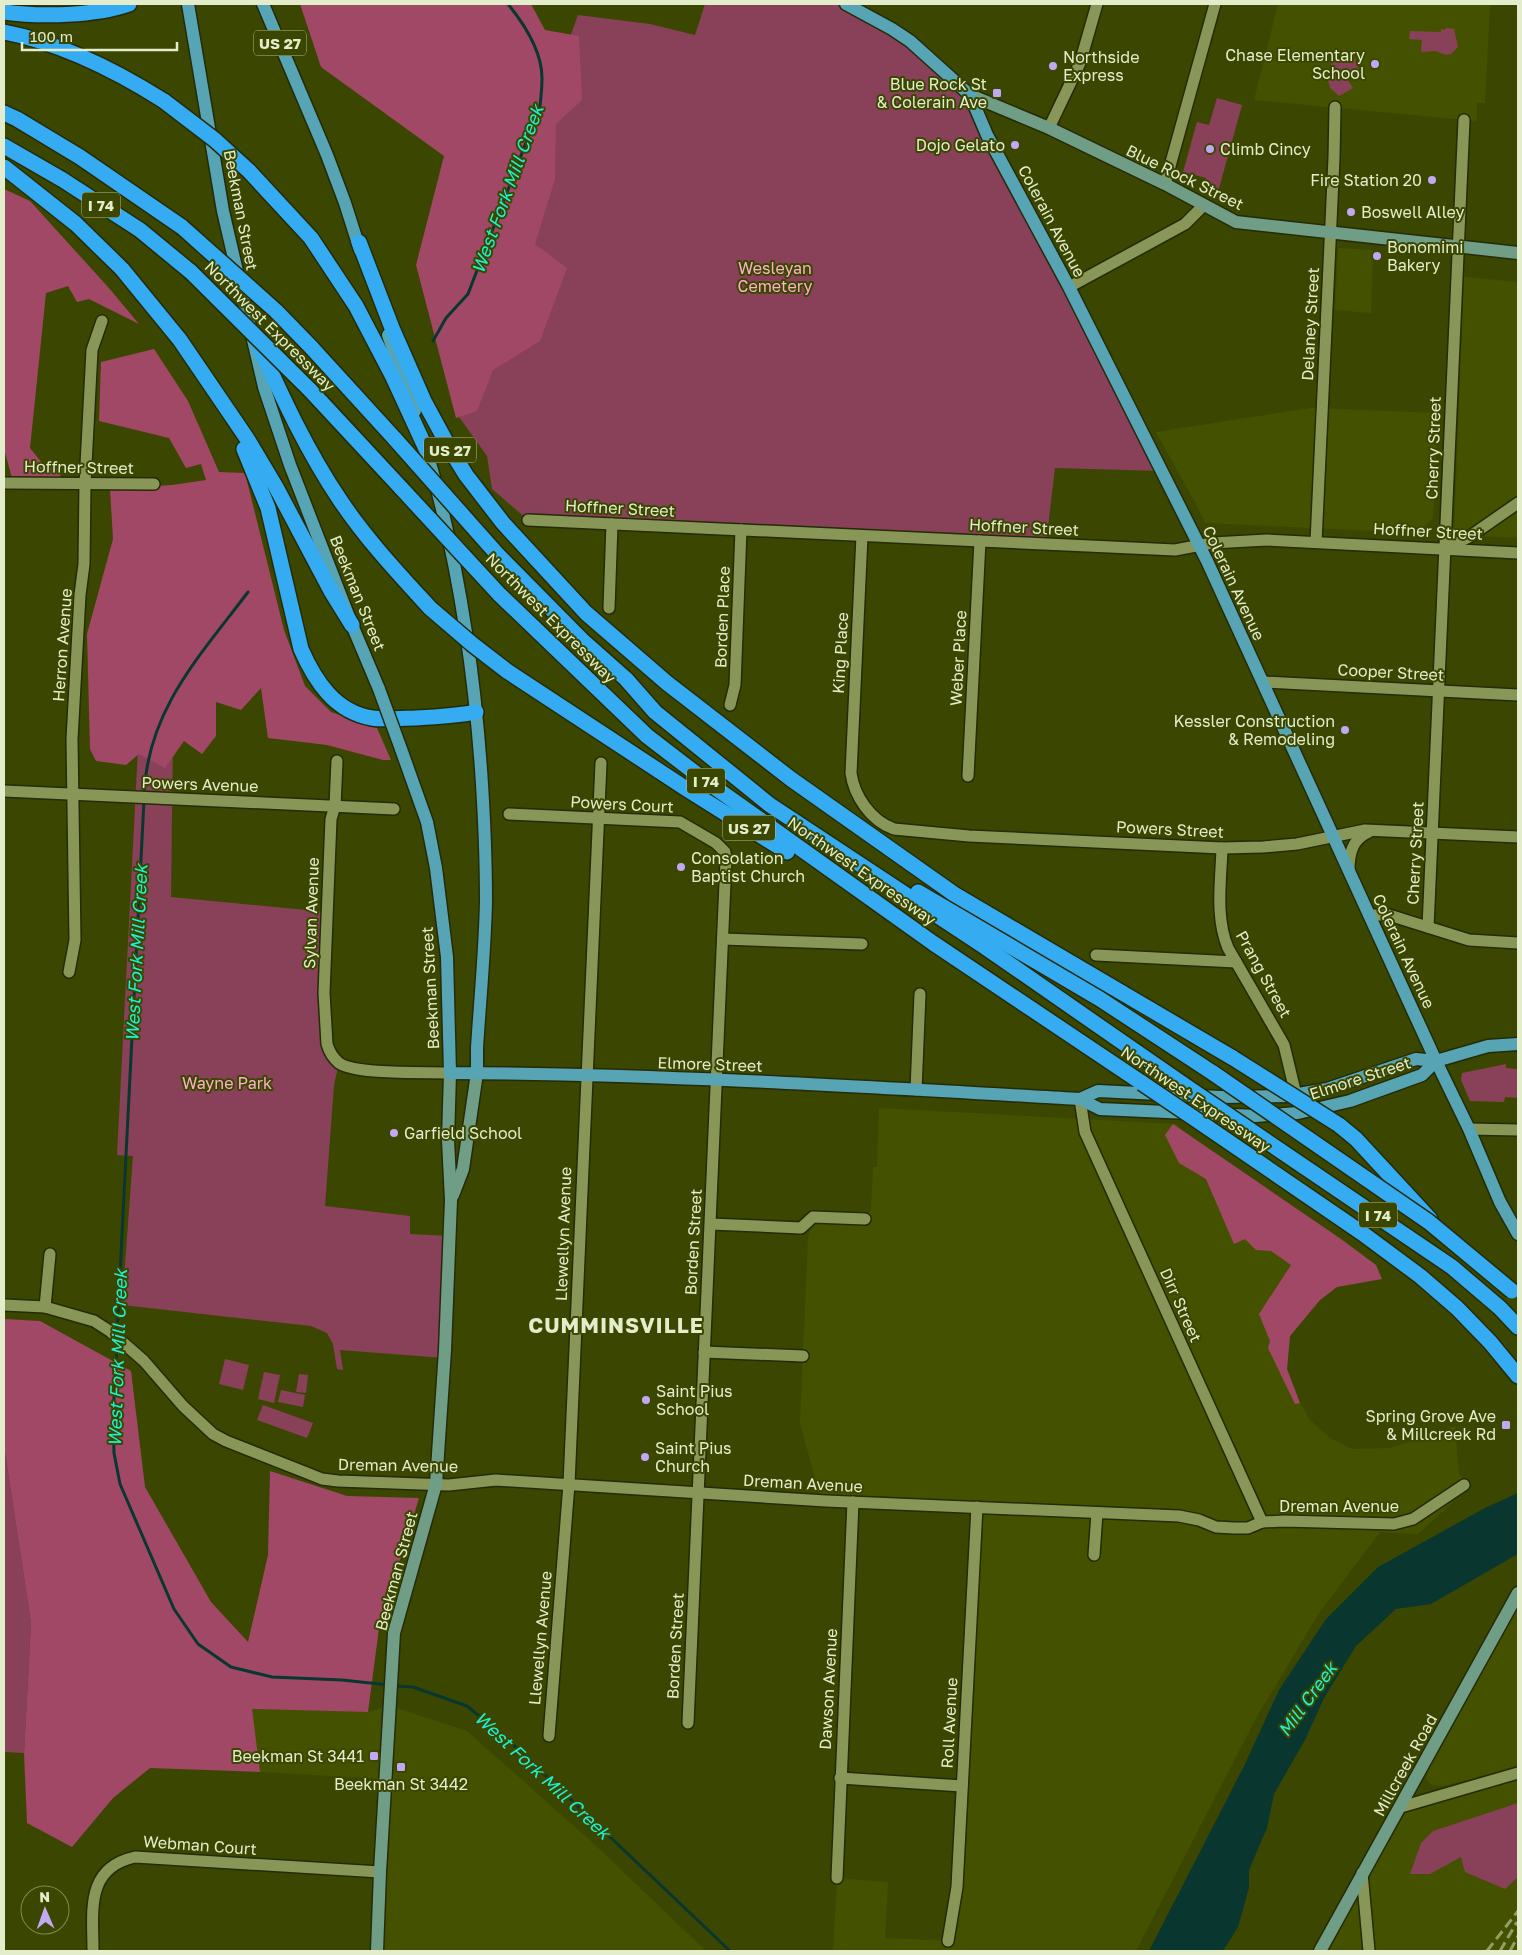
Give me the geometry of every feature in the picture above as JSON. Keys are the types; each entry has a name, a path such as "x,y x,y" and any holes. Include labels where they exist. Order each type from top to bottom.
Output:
{"highway":[{"path":"4,12 83,13 129,4"},
{"path":"4,32 56,47 96,62 130,79 164,101 215,140 249,171 311,238 356,306 393,377 427,451"},
{"name":"Northwest Expressway","path":"4,113 80,157 182,227 276,311 395,439 497,554 582,640 626,679 655,712 770,805 985,947 1452,1267 1500,1308 1518,1327"},
{"name":"Northwest Expressway","path":"4,146 63,180 140,230 191,272 310,390 499,594 647,736 755,817 933,943 1362,1233 1420,1276 1457,1308 1518,1376"},
{"path":"4,167 76,224 122,269 180,340 248,440 276,487 331,591 352,625"},
{"name":"US 27","path":"359,242 395,336 424,401 466,475 503,523 596,622 667,683 792,780 954,894 1035,941"},
{"name":"US 27","path":"248,322 290,415 340,500 385,560 430,608 507,671 685,788 933,943"},
{"path":"229,414 268,508 295,629 310,669 317,681 334,701 358,715 372,718 433,717 476,712"},
{"path":"860,866 926,897 1092,994 1213,1072 1296,1132 1429,1222 1518,1297"},
{"path":"1035,941 1180,1051"},
{"path":"1035,941 1233,1058 1339,1125 1356,1139 1484,1277 1500,1308"}],"main road":[{"name":"Beekman Street","path":"188,4 223,211 264,387 287,456 352,625 379,689 427,822 436,868 447,957 450,1073 448,1140 451,1200 445,1350 436,1484 397,1618 392,1663 377,1951"},
{"name":"Beekman Street","path":"263,4 308,110 359,242 364,270 409,391 427,451 458,574 476,712 484,816 486,900 477,1073 463,1169 451,1200"},
{"name":"Colerain Avenue","path":"846,4 910,41 970,95 987,135 1069,287 1199,546 1436,1061 1470,1129 1500,1202 1518,1234"},
{"name":"Blue Rock Street","path":"970,95 1048,128 1165,184 1236,222 1518,253"},
{"name":"Elmore Street","path":"1080,1099 1098,1091 1250,1098 1297,1095 1337,1086 1416,1059 1436,1061 1488,1046 1518,1044"},
{"name":"Elmore Street","path":"450,1073 586,1075 916,1090 1080,1099 1100,1109 1256,1116 1301,1113 1350,1101 1422,1075 1436,1061"},
{"name":"Millcreek Road","path":"1320,1951 1518,1594"}],"street":[{"path":"1048,128 1080,63 1097,4"},
{"path":"1165,184 1215,4"},
{"name":"Delaney Street","path":"1316,542 1335,108"},
{"name":"Cherry Street","path":"1428,928 1464,120"},
{"path":"1069,287 1185,224 1203,206"},
{"name":"Herron Avenue","path":"69,972 75,940 72,739 80,595 84,564 85,484 92,350 102,321"},
{"name":"Hoffner Street","path":"4,483 154,484"},
{"path":"1445,548 1469,537 1518,503"},
{"name":"Hoffner Street","path":"528,520 1175,550 1212,542 1240,540 1445,548 1518,553"},
{"path":"609,608 612,524"},
{"name":"Borden Place","path":"730,705 735,685 741,530"},
{"name":"King Place","path":"851,773 862,536"},
{"name":"Weber Place","path":"968,776 980,541"},
{"name":"Cooper Street","path":"1263,682 1518,695"},
{"name":"Sylvan Avenue","path":"337,762 335,806 331,819 324,993 327,1044 339,1063"},
{"name":"Llewellyn Avenue","path":"549,1736 569,1484 601,763"},
{"name":"Powers Street","path":"851,773 852,784 868,810 884,826 894,829 969,836 1222,848 1280,846 1358,831 1376,830 1518,837"},
{"name":"Powers Avenue","path":"4,791 394,809"},
{"name":"Powers Court","path":"509,814 680,822 716,844 725,852"},
{"path":"1349,872 1350,855 1354,844 1362,835 1376,830"},
{"name":"Prang Street","path":"1222,848 1220,922 1225,941 1284,1045 1301,1113"},
{"name":"Borden Street","path":"688,1723 711,1224 725,852"},
{"path":"1369,915 1389,915 1469,940 1518,944"},
{"path":"723,939 862,944"},
{"path":"1096,956 1236,962"},
{"path":"916,1090 920,994"},
{"name":"Elmore Street","path":"339,1063 359,1070 450,1073"},
{"name":"Dirr Street","path":"1080,1099 1086,1132 1262,1522"},
{"path":"1470,1129 1518,1130"},
{"path":"711,1224 801,1228 813,1217 865,1219"},
{"path":"45,1307 50,1254"},
{"name":"Dreman Avenue","path":"4,1305 45,1307 94,1321 111,1332 144,1361 201,1425 226,1441 322,1479 338,1481 436,1484 496,1480 698,1494 1179,1516 1216,1526 1234,1528 1248,1528 1262,1522 1284,1521 1382,1525 1405,1523 1430,1509 1464,1485"},
{"path":"704,1352 803,1356"},
{"name":"Dawson Avenue","path":"837,1878 853,1502"},
{"name":"Roll Avenue","path":"948,1941 957,1887 977,1507"},
{"path":"1094,1555 1097,1513"},
{"path":"1401,1806 1518,1773"},
{"path":"840,1778 962,1786"},
{"name":"Webman Court","path":"93,1951 94,1899 97,1885 108,1869 125,1859 135,1857 380,1872"},
{"path":"1362,1873 1369,1951"}],"shaded area":[{"path":"300,4 531,4 545,30 579,36 582,100 556,124 555,179 535,244 567,268 540,341 493,370 477,411 456,418 416,265 444,156 321,67"},
{"name":"Chase Elementary School","path":"1278,4 1490,4 1485,103 1477,103 1477,121 1254,100"},
{"path":"4,189 30,201 139,324 89,299 77,302 68,286 46,293 30,448 42,463 61,467 60,479 12,478 4,449"},
{"path":"1338,248 1373,250 1371,313 1335,310"},
{"path":"1464,277 1518,282 1518,538 1454,535"},
{"path":"154,349 188,401 219,472 245,473 284,630 305,686 331,712 377,728 391,760 383,760 327,745 268,738 261,688 241,710 216,702 216,736 202,754 184,741 165,768 139,754 126,765 96,761 90,749 87,634 113,539 110,489 172,485 206,480 201,464 186,468 169,438 99,421 101,362"},
{"path":"1311,408 1438,413 1433,518 1418,533 1205,523 1156,432"},
{"path":"879,1108 1176,1124 1333,1290 1320,1300 1290,1336 1287,1369 1300,1403 1310,1420 1330,1438 1352,1449 1391,1448 1455,1426 1459,1474 1470,1486 1418,1534 1380,1532 1319,1613 1256,1718 1136,1951 833,1951 837,1878 888,1882 885,1938 948,1941 977,1507 821,1500 800,1423 808,1238 813,1217 865,1219 871,1210 873,1167 877,1167"},
{"path":"1173,1124 1376,1265 1382,1279 1337,1287 1320,1300 1290,1336 1287,1369 1300,1403 1295,1404 1268,1348 1270,1341 1259,1314 1291,1265 1271,1251 1256,1250 1245,1239 1234,1244 1206,1179 1179,1163 1165,1135"},
{"path":"4,1319 40,1321 131,1371 145,1487 211,1602 248,1642 268,1555 270,1471 347,1496 419,1498 379,1628 368,1712 252,1709 260,1772 150,1768 113,1798 72,1847 27,1823 24,1753 31,1623 4,1446"},
{"path":"1518,1603 1518,1766 1444,1786 1432,1785 1426,1779 1427,1771"},
{"path":"390,1706 467,1731 594,1844 706,1951 377,1951 386,1779 260,1772 251,1709 368,1712"},
{"path":"1518,1773 1518,1951 1320,1951 1401,1807"}],"green space":[{"name":"Wesleyan Cemetery","path":"705,4 846,4 874,18 970,95 1162,471 1055,468 1046,544 528,520 492,489 487,456 454,410 555,78 578,15 650,24 695,35"},
{"path":"1446,28 1454,29 1458,47 1451,54 1446,55 1435,51 1421,52 1422,40 1409,39 1410,31 1441,32 1441,29 1445,30"},
{"path":"1348,56 1354,57 1359,70 1345,76 1353,88 1339,96 1330,88 1327,75 1334,71 1331,64 1334,60"},
{"name":"Climb Cincy","path":"1217,98 1242,105 1218,192 1203,188 1206,178 1183,172 1197,122 1209,125"},
{"name":"Wayne Park","path":"139,729 173,731 171,897 327,912 327,1044 339,1063 334,1085 325,1206 410,1216 410,1234 449,1236 444,1358 340,1350 343,1370 337,1369 333,1344 327,1333 311,1326 122,1305 133,1156 117,1155"},
{"path":"1506,1064 1506,1068 1518,1069 1518,1098 1505,1097 1504,1102 1470,1101 1461,1080 1462,1073"},
{"path":"225,1359 249,1365 243,1390 219,1384"},
{"path":"264,1372 280,1375 274,1403 258,1399"},
{"path":"299,1374 308,1375 306,1393 296,1392"},
{"path":"281,1390 305,1395 303,1407 278,1402"},
{"path":"263,1405 313,1423 307,1438 257,1420"},
{"path":"4,1446 31,1623 24,1753 4,1752"},
{"path":"1518,1803 1518,1877 1505,1889 1465,1872 1461,1857 1430,1874 1410,1874 1421,1843 1433,1831"}],"water":[{"name":"Mill Creek","path":"1518,1493 1518,1554 1431,1604 1396,1609 1356,1646 1324,1698 1305,1740 1274,1794 1267,1828 1249,1870 1249,1888 1238,1927 1223,1951 1149,1951 1244,1766 1279,1690 1326,1619 1378,1567 1485,1508"}],"waterway":[{"name":"West Fork Mill Creek","path":"433,341 446,318 468,294 540,106 542,78 536,48 508,4"},
{"name":"West Fork Mill Creek","path":"144,794 148,764 155,736 166,710 195,662 248,592"},
{"name":"West Fork Mill Creek","path":"117,1333 144,800"},
{"name":"West Fork Mill Creek","path":"117,1342 113,1416 114,1453 120,1484 174,1609 198,1644 231,1667 272,1677 342,1680 389,1685"},
{"name":"West Fork Mill Creek","path":"395,1686 413,1687 467,1706 505,1737 730,1951"}],"railway":[{"path":"1487,1951 1518,1911"},
{"path":"1500,1951 1517,1922"},
{"path":"1510,1951 1518,1936"}],"place":[{"name":"Chase Elementary School","path":"1375,64"},
{"name":"Northside Express","path":"1053,66"},
{"name":"Blue Rock St & Colerain Ave","path":"997,93"},
{"name":"Dojo Gelato","path":"1015,145"},
{"name":"Climb Cincy","path":"1210,149"},
{"name":"Fire Station 20","path":"1432,180"},
{"name":"Boswell Alley","path":"1351,212"},
{"name":"Bonomimi Bakery","path":"1377,256"},
{"name":"Kessler Construction & Remodeling","path":"1345,730"},
{"name":"Consolation Baptist Church","path":"681,867"},
{"name":"Garfield School","path":"394,1133"},
{"name":"Saint Pius School","path":"646,1400"},
{"name":"Spring Grove Ave & Millcreek Rd","path":"1506,1425"},
{"name":"Saint Pius Church","path":"645,1457"},
{"name":"Beekman St 3441","path":"374,1756"},
{"name":"Beekman St 3442","path":"401,1767"}],"district":[{"name":"CUMMINSVILLE","path":"616,1325"}]}
